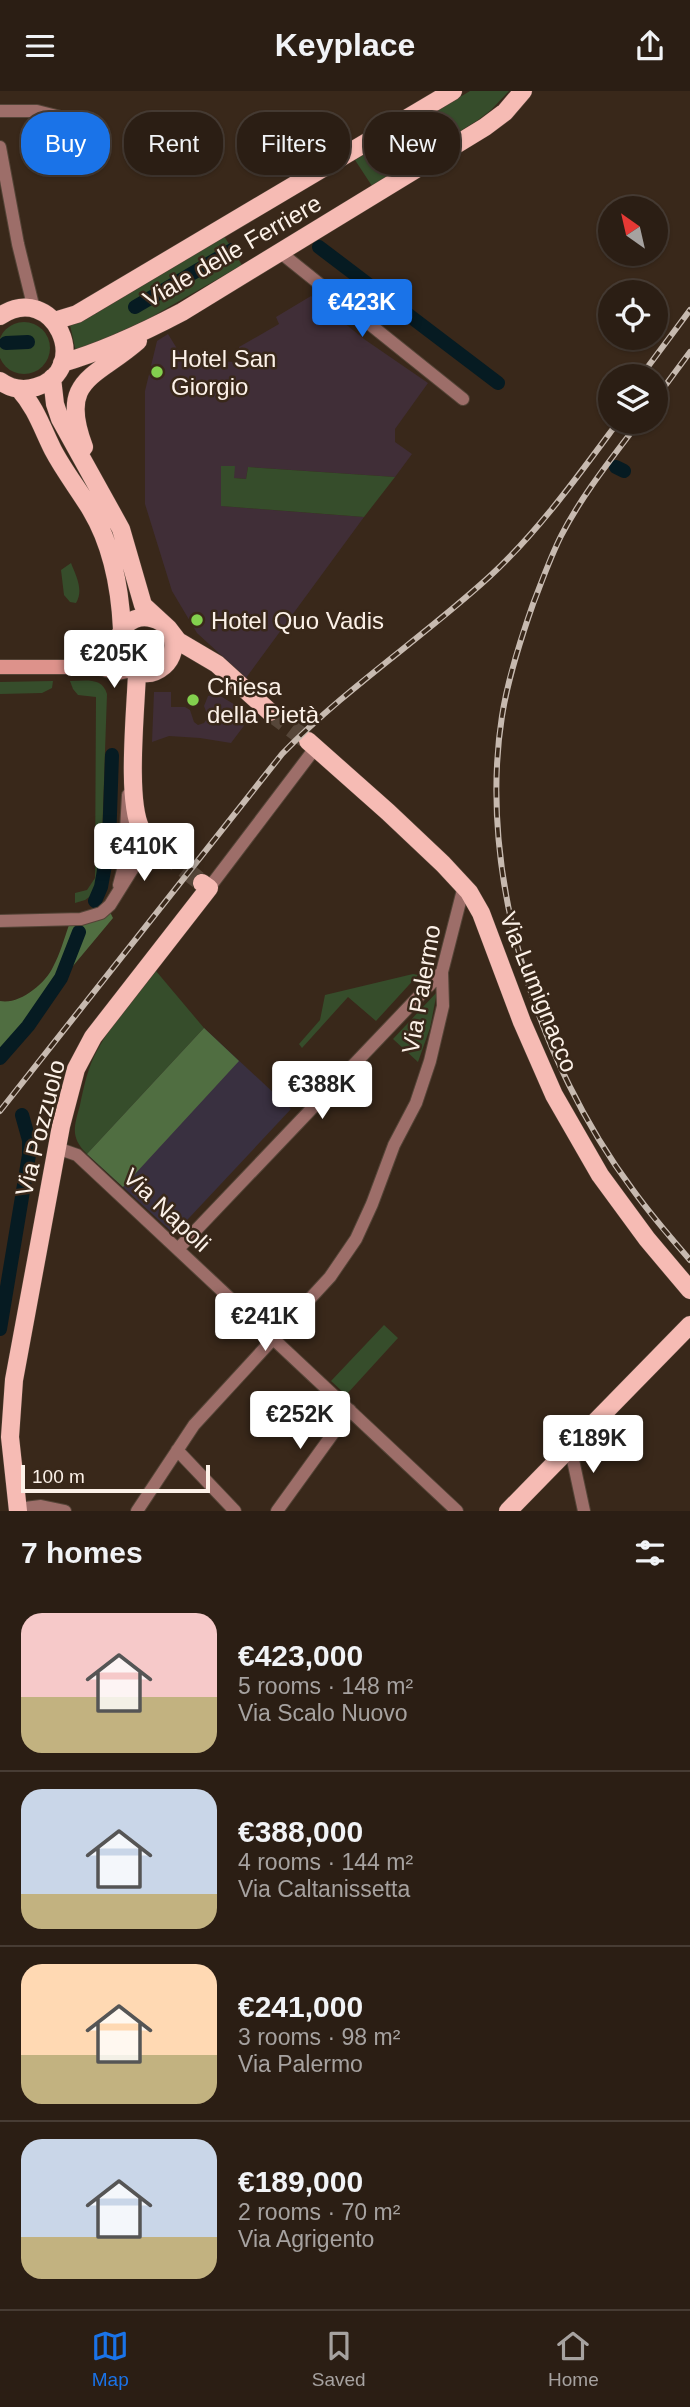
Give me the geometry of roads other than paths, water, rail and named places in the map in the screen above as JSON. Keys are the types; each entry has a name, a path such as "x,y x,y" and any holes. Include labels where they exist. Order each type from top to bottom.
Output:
{"main road":[{"name":"Viale delle Ferriere","path":"54,321 66,319 87,308 453,92"},
{"name":"Viale delle Ferriere","path":"62,363 84,357 150,329 182,312 485,127 505,112 523,92"},
{"path":"0,316 18,309 34,309 45,313 60,328 65,345 62,363 52,379 40,386 19,389"},
{"path":"150,329 131,348 85,381 77,397 75,411 79,435 125,541 141,603 183,645 218,664 270,712"},
{"path":"52,379 60,419 102,493"},
{"path":"0,381 19,389 34,407 54,451 91,510 104,539 119,595 122,629 117,645 123,662 135,671 152,672 166,665 173,651 167,629 151,617 130,621 122,629"},
{"path":"135,671 133,777 136,818 145,835 159,849"},
{"name":"Via Lumignacco","path":"312,744 397,820 464,886 481,913 522,1022 554,1095 600,1174 690,1290"},
{"name":"Via Pozzuolo","path":"18,1510 10,1437 14,1381 57,1148 73,1081 87,1046 206,885"},
{"path":"508,1511 690,1325"}],"street":[{"path":"0,111 41,112"},
{"path":"0,146 18,244 34,309"},
{"path":"281,253 463,399"},
{"path":"96,667 118,653"},
{"path":"0,667 96,667 113,672 135,671"},
{"name":"Via Pozzuolo","path":"206,885 312,744"},
{"path":"114,898 124,866 128,793 133,777"},
{"path":"0,921 86,918 101,913 140,857 159,849"},
{"name":"Via Palermo","path":"137,1511 207,1409 330,1277 366,1221 390,1155 416,1103 426,1073 443,1006 442,972 464,886"},
{"path":"178,1249 442,972"},
{"name":"Via Napoli","path":"57,1148 77,1155 457,1511"},
{"path":"277,1511 349,1410"},
{"path":"570,1446 584,1511"},
{"path":"177,1450 235,1511"},
{"path":"18,1510 41,1506 65,1511"}],"waterway":[{"path":"319,247 498,383"},
{"path":"135,307 232,250"},
{"path":"6,343 28,342"},
{"path":"616,467 624,471"},
{"path":"95,901 101,887 109,843 112,755"},
{"path":"0,1058 28,1026 61,978 79,932"},
{"path":"0,1329 29,1155 29,1140 22,1115"}],"tunnel":[{"path":"270,712 308,741"},
{"path":"163,852 202,883"}],"railway":[{"path":"650,364 690,310"},
{"path":"668,382 690,352"},
{"path":"0,1111 282,754 332,707 463,600 507,560 557,503 609,434"},
{"path":"630,434 569,521 553,553 528,618 502,716 497,777 499,839 507,902 522,965 543,1026 569,1085 599,1140 633,1190 690,1260"}],"place":[{"name":"Hotel San Giorgio","path":"157,372"},
{"name":"Hotel Quo Vadis","path":"197,620"},
{"name":"Chiesa della Pietà","path":"193,700"}]}
